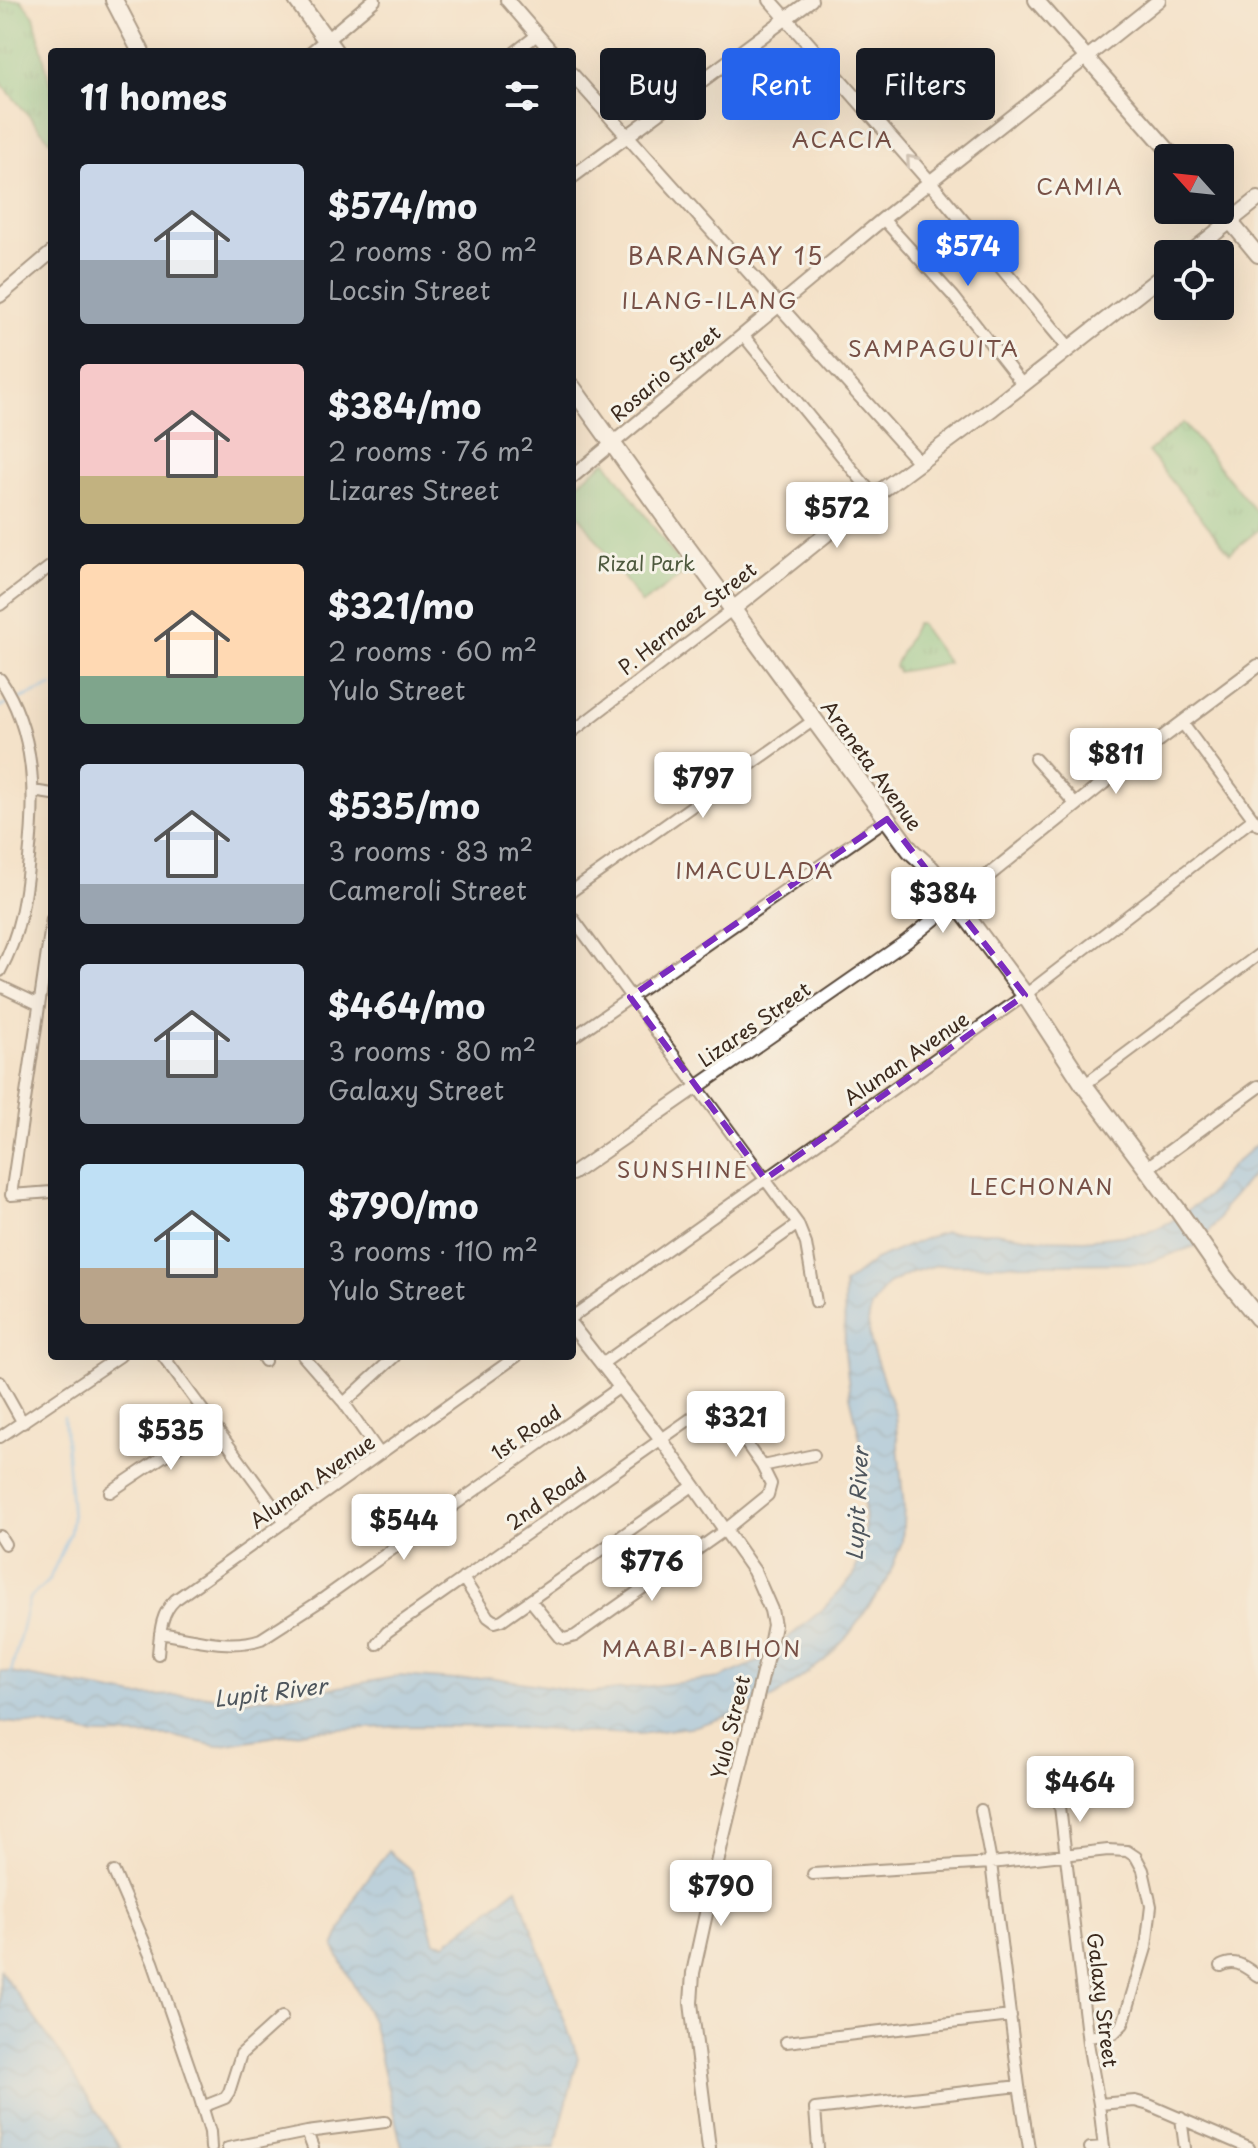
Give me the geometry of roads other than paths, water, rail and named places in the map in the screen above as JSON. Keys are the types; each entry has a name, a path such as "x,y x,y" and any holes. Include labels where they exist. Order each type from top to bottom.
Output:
{"main road":[{"path":"114,0 139,48"},
{"path":"297,0 331,46"},
{"path":"1036,0 1163,144"},
{"path":"1234,219 1258,199"},
{"path":"1207,240 1227,224"},
{"path":"1233,224 1258,255"},
{"name":"P. Hernaez Street","path":"733,609 874,496 1154,282"},
{"name":"Araneta Avenue","path":"576,393 910,850 931,869 956,901 1025,995 1084,1085 1258,1318"}],"street":[{"path":"331,46 374,0"},
{"path":"507,0 548,48"},
{"path":"770,0 930,182 1069,348"},
{"path":"576,174 811,0"},
{"name":"Rosario Street","path":"576,474 883,219 1159,0"},
{"path":"520,48 537,35"},
{"path":"576,79 919,462"},
{"path":"883,219 954,297 1022,384"},
{"path":"0,296 48,255"},
{"path":"743,335 874,496"},
{"path":"0,605 48,568"},
{"name":"P. Hernaez Street","path":"576,729 733,609"},
{"name":"Lizares Street","path":"576,1171 907,941 1123,767 1258,666"},
{"path":"0,679 19,714 29,753 33,791 32,837 23,909 13,945 0,971"},
{"path":"576,888 814,720"},
{"path":"1183,724 1256,822"},
{"path":"1035,759 1076,805"},
{"path":"33,791 48,793"},
{"path":"576,1035 887,819"},
{"name":"Alunan Avenue","path":"576,1314 1025,995 1256,822"},
{"path":"576,923 798,1224 806,1244 816,1302"},
{"path":"48,944 11,1195 48,1192"},
{"path":"1084,1085 1258,955"},
{"path":"0,986 38,1008 48,1010"},
{"path":"1147,1168 1258,1087"},
{"path":"602,1364 798,1224"},
{"name":"Yulo Street","path":"576,1331 661,1439 754,1571 774,1625 693,1973 691,2003 709,2148"},
{"path":"0,1437 114,1360"},
{"path":"166,1360 285,1522"},
{"path":"306,1360 344,1403 380,1454"},
{"path":"344,1403 386,1360"},
{"name":"Alunan Avenue","path":"158,1654 164,1616 171,1604 511,1360"},
{"path":"0,1382 23,1423"},
{"name":"1st Road","path":"160,1633 231,1643 261,1639 317,1603 620,1387"},
{"name":"2nd Road","path":"377,1644 387,1632 710,1405 720,1406 762,1466"},
{"path":"110,1492 213,1423"},
{"path":"531,1601 560,1637 571,1639 725,1530 771,1490 762,1466 814,1455"},
{"path":"463,1578 488,1617 493,1621 502,1620 694,1485"},
{"name":"Galaxy Street","path":"1059,1798 1104,2147"},
{"path":"981,1810 991,1863 1029,2148"},
{"path":"813,1874 1127,1851 1136,1857 1143,1870 1151,1906 1146,1948 1123,2024 1114,2033 1088,2037"},
{"path":"114,1872 153,1962 210,2132 211,2148"},
{"path":"1221,1966 1229,1962 1237,1963 1258,1976"},
{"path":"786,2042 1011,2016"},
{"path":"202,2107 225,2098 241,2054 282,2017"},
{"path":"818,2148 815,2109 1019,2086"},
{"path":"1099,2104 1135,2101 1249,2148"},
{"path":"1181,2118 1185,2148"},
{"path":"228,2148 307,2132 385,2122"},
{"path":"307,2132 313,2148"},
{"path":"1090,2148 1104,2147"}],"water":[{"path":"1258,1143 1258,1168 1225,1206 1199,1245 1146,1263 937,1265 912,1272 888,1284 871,1307 868,1323 871,1345 895,1414 904,1507 902,1542 887,1581 847,1637 825,1660 774,1698 696,1726 639,1734 518,1727 415,1726 314,1730 216,1746 173,1736 96,1735 43,1725 0,1722 0,1671 136,1696 201,1695 237,1700 289,1696 400,1676 456,1680 488,1677 591,1693 720,1678 758,1662 822,1610 854,1576 865,1531 863,1451 850,1396 845,1353 844,1284 875,1260 945,1232 995,1232 1040,1239 1084,1240 1147,1233 1170,1222 1208,1196 1226,1171"},
{"path":"388,1851 412,1871 435,1942 445,1944 517,1888 578,2058 555,2148 402,2148 372,2021 334,1947 357,1893"},
{"path":"0,1970 59,2052 120,2148 0,2148"}],"waterway":[{"path":"0,707 48,688"},
{"path":"11,1673 29,1599 49,1580 70,1533 72,1518 64,1417"}],"district":[{"name":"ACACIA","path":"843,138"},
{"name":"CAMIA","path":"1080,185"},
{"name":"BARANGAY 15","path":"726,255"},
{"name":"ILANG-ILANG","path":"710,299"},
{"name":"SAMPAGUITA","path":"934,347"},
{"name":"IMACULADA","path":"755,869"},
{"name":"SUNSHINE","path":"683,1168"},
{"name":"LECHONAN","path":"1042,1185"},
{"name":"MAABI-ABIHON","path":"702,1647"}],"park label":[{"name":"Rizal Park","path":"646,563"}],"water label":[{"name":"Lupit River","path":"856,1504"},
{"name":"Lupit River","path":"270,1691"}]}
